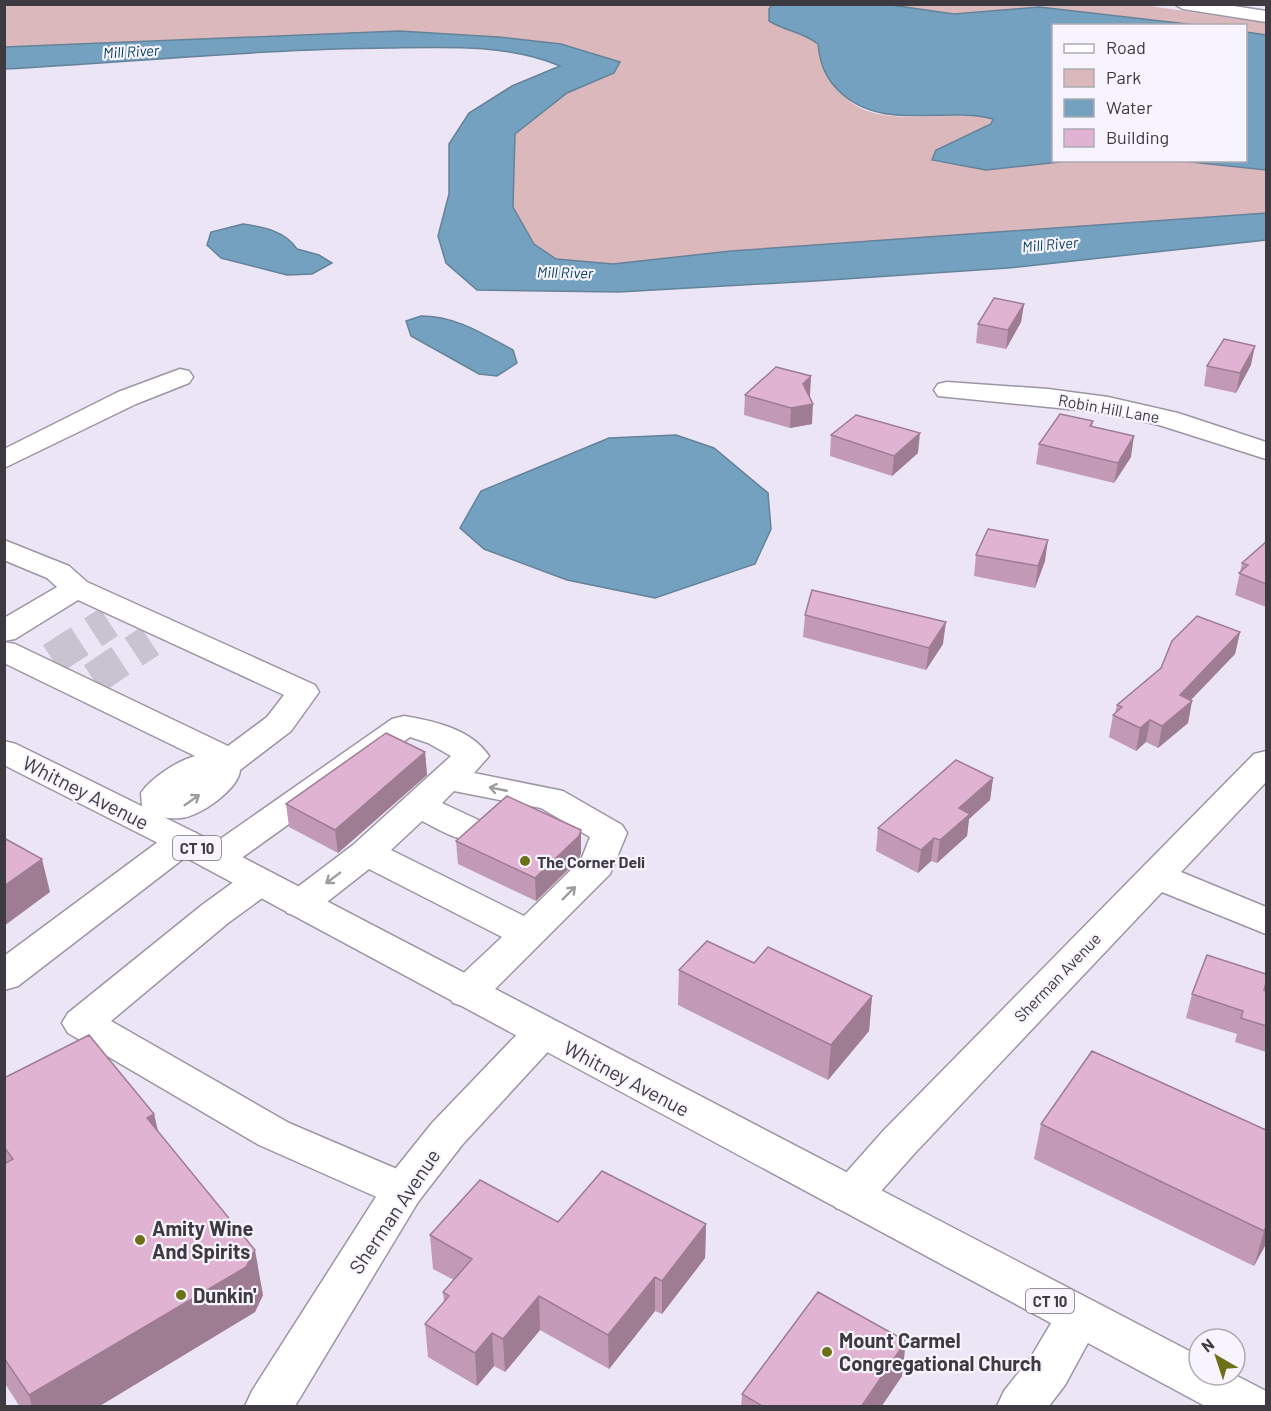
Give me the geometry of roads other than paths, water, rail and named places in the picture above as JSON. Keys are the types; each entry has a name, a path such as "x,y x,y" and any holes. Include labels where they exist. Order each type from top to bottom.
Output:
{"main road":[{"path":"1183,4 1266,17"},
{"path":"4,460 127,398 180,377"},
{"name":"Robin Hill Lane","path":"947,390 1035,396 1107,405 1176,420 1266,452"},
{"path":"4,549 58,572 76,588 117,617 158,636 303,692 279,724 226,763 198,766 158,793 151,813"},
{"path":"4,632 76,588"},
{"path":"4,651 44,663 86,684 226,763"},
{"path":"216,859 404,726 422,728 462,747 472,756 366,854 300,903"},
{"name":"Whitney Avenue","path":"4,751 151,813 183,841 216,859 1249,1407"},
{"name":"Sherman Avenue","path":"851,1196 898,1142 1266,762"},
{"path":"448,779 551,799 609,833 597,865 467,993"},
{"path":"418,805 472,831"},
{"path":"4,976 183,841"},
{"path":"366,854 528,934"},
{"path":"1155,875 1266,921"},
{"path":"259,882 215,914 82,1023 274,1134 403,1190"},
{"name":"Sherman Avenue","path":"270,1406 403,1190 447,1134 542,1033"},
{"path":"1021,1407 1048,1371 1079,1317"}],"water":[{"path":"772,5 891,5 954,14 1039,7 1187,24 1052,24 1052,162 1060,162 986,170 932,160 936,150 991,124 993,119 954,115 895,115 876,112 858,105 841,93 831,82 822,65 818,44 769,21 769,9"},
{"name":"Mill River","path":"399,31 498,37 561,44 620,62 614,73 567,93 515,134 513,207 534,244 556,259 613,264 731,251 1266,213 1266,240 1008,268 815,281 619,292 477,290 446,263 438,236 449,194 449,144 469,113 512,86 560,66 498,50 433,47 293,51 5,69 5,47"},
{"path":"1247,32 1266,35 1266,170 1190,162 1247,162"},
{"path":"243,224 280,234 297,249 319,255 332,263 312,274 287,275 221,258 207,245 211,232"},
{"path":"421,316 446,319 480,332 513,350 517,363 497,376 479,374 411,336 406,321"},
{"path":"676,435 714,448 768,493 771,529 755,564 655,598 567,580 484,549 460,528 481,491 609,438"}],"tunnel":[{"path":"52,659 109,622"},
{"path":"93,679 150,641"}],"place":[{"name":"The Corner Deli","path":"525,861"},
{"name":"Amity Wine And Spirits","path":"140,1240"},
{"name":"Dunkin'","path":"181,1295"},
{"name":"Mount Carmel Congregational Church","path":"827,1352"}]}
